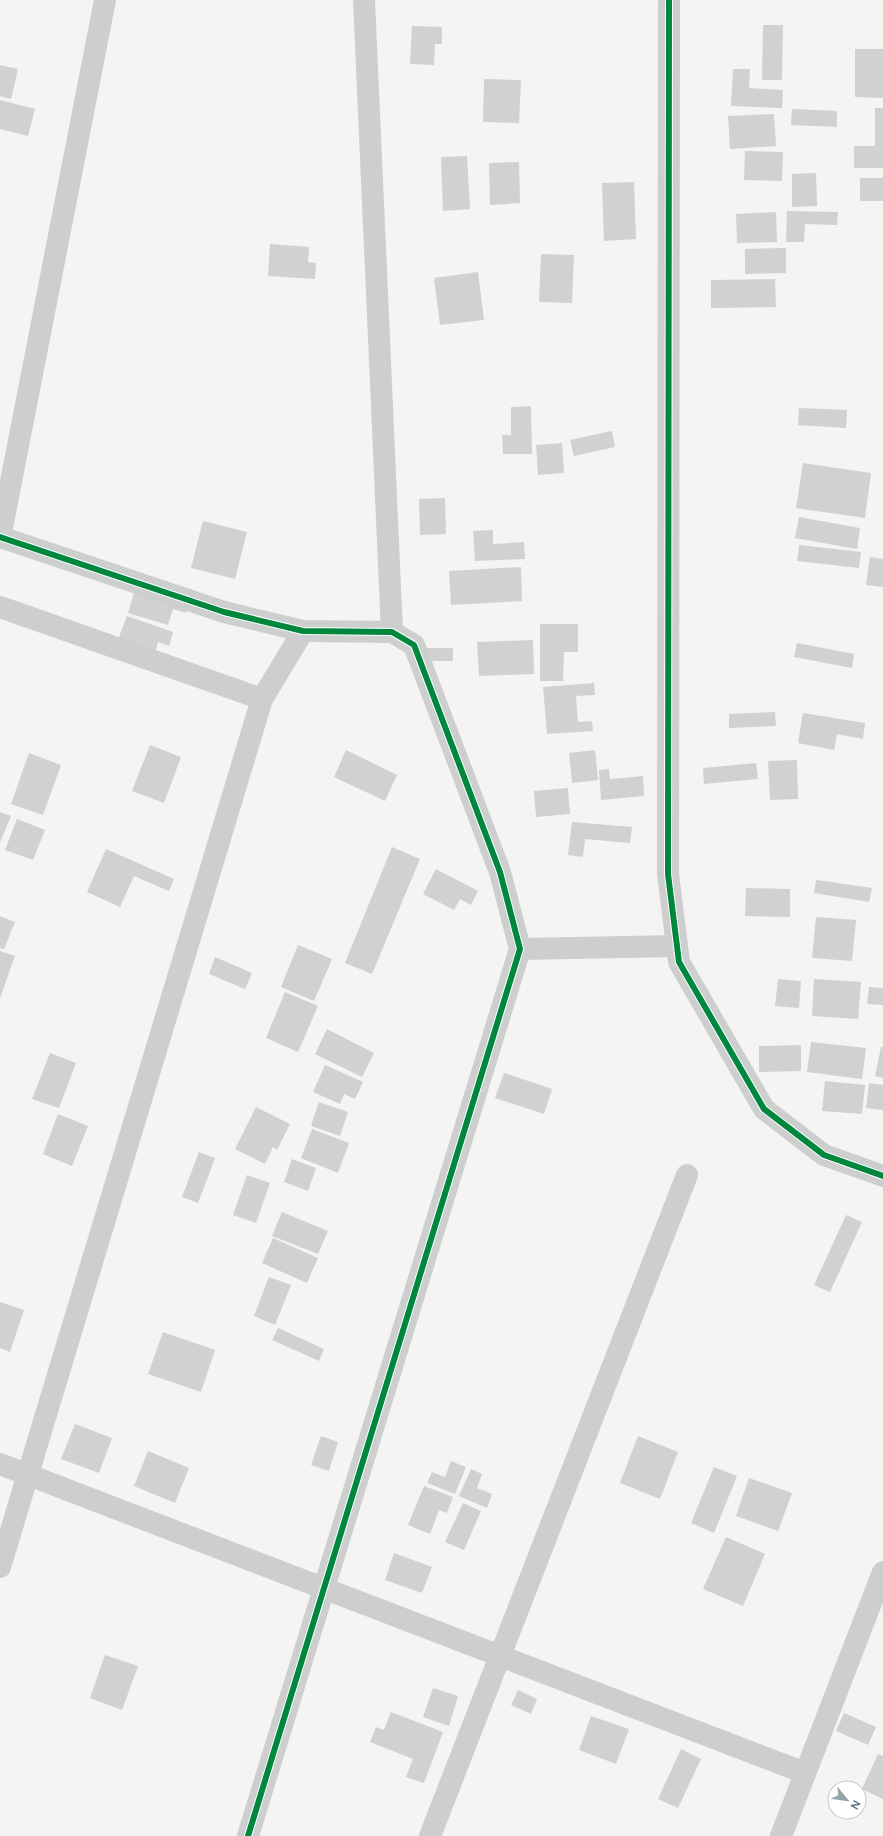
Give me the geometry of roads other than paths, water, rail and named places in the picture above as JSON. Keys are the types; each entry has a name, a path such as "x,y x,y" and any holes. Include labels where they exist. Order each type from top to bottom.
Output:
{"street":[{"path":"105,0 0,537 224,612 303,632 392,632 414,645 500,872 520,949 248,1836"},
{"path":"364,0 392,632"},
{"path":"669,0 668,874 679,962 764,1109 824,1155 883,1176"},
{"path":"0,607 262,699"},
{"path":"0,1567 262,699 303,632"},
{"path":"520,949 677,946"},
{"path":"430,1836 687,1175"},
{"path":"0,1464 805,1773"},
{"path":"780,1836 883,1572"}]}
